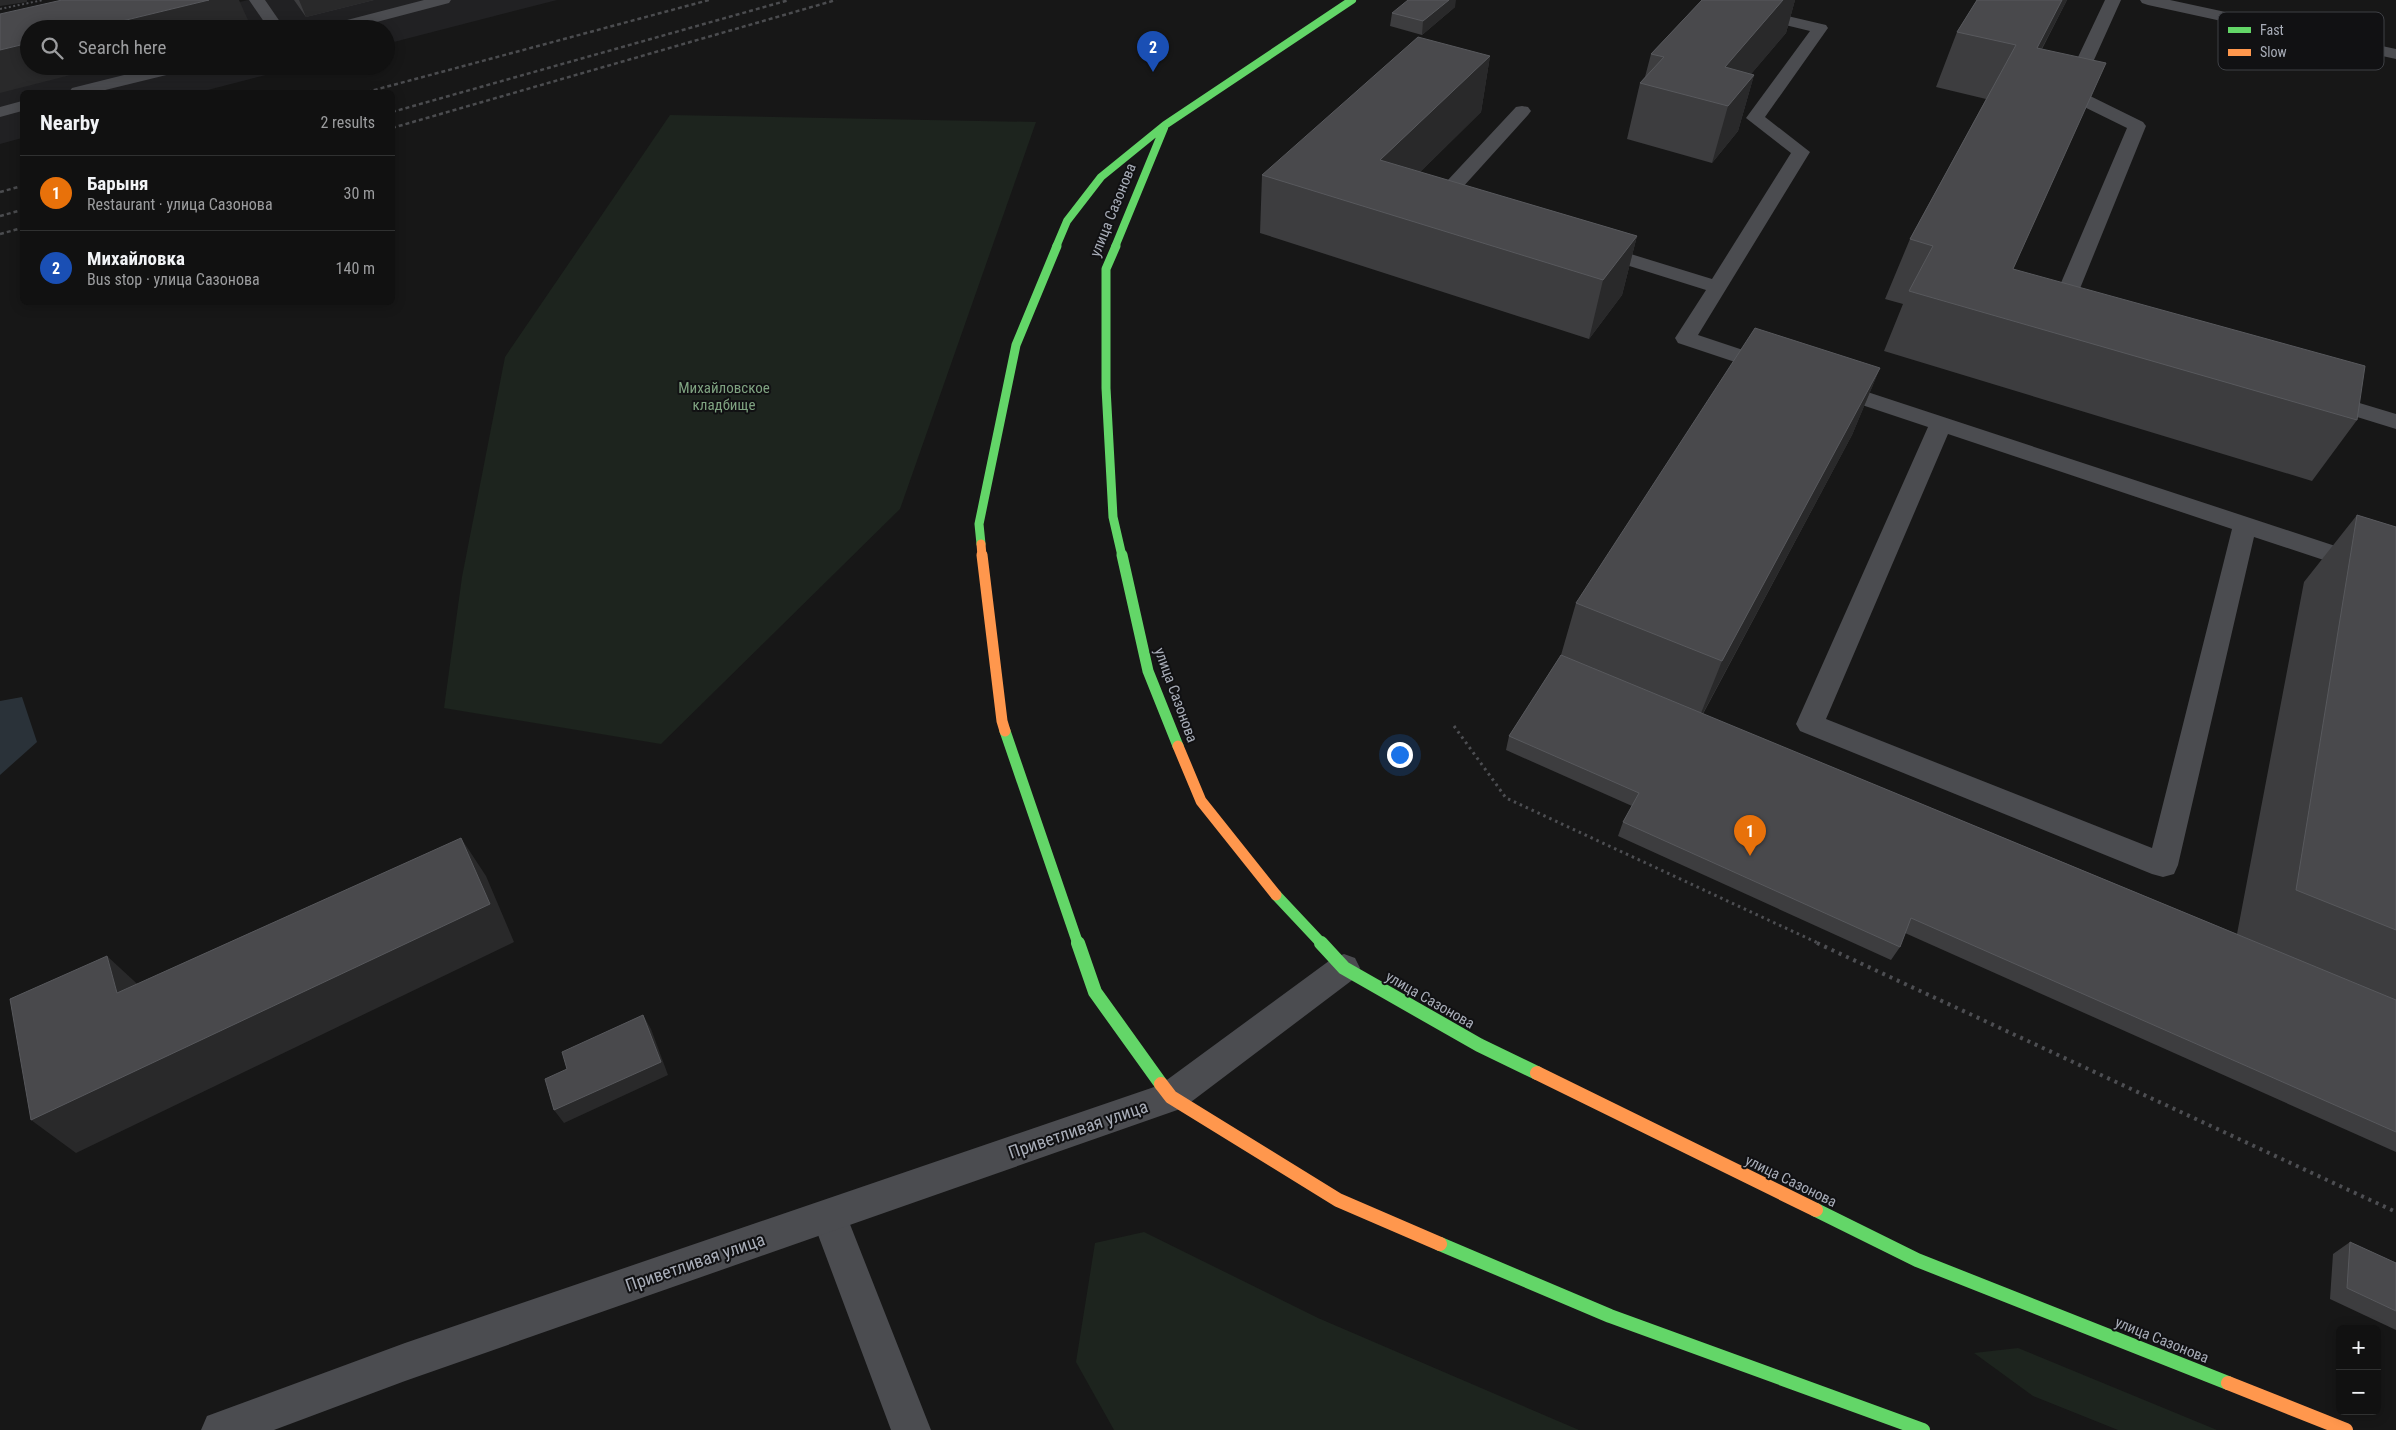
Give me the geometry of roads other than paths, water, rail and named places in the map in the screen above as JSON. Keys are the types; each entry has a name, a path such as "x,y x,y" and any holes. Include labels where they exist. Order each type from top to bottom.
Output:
{"main road":[{"name":"улица Сазонова","path":"1352,0 1165,124 1101,177 1067,221 1016,345 979,524 1002,721 1095,992 1171,1097 1338,1200 1610,1316 1924,1430"},
{"name":"улица Сазонова","path":"1165,124 1106,269 1106,378 1113,517 1148,671 1201,802 1278,898 1344,968 1479,1045 1917,1260 2346,1430"}],"street":[{"path":"257,0 271,20"},
{"path":"365,20 443,0"},
{"path":"2076,324 2057,318 2137,126 2070,92 2113,0"},
{"path":"2148,0 2218,14"},
{"path":"1737,9 1820,28 1755,118 1801,152 1686,338 2396,576"},
{"path":"86,90 146,75"},
{"path":"0,112 20,107"},
{"path":"1468,208 1440,200 1522,111"},
{"path":"1579,243 1718,287"},
{"path":"2302,393 2396,422"},
{"path":"1942,424 1810,724 2163,865 2245,525"},
{"name":"Приветливая улица","path":"221,1430 405,1362 1171,1097 1344,968"},
{"path":"829,1216 911,1430"}],"railway":[{"path":"374,90 709,0"},
{"path":"395,111 789,0"},
{"path":"395,127 836,0"},
{"path":"0,192 20,187"},
{"path":"0,216 20,211"},
{"path":"0,234 20,229"}],"place":[{"name":"Михайловка","path":"1153,72"},
{"name":"Барыня","path":"1750,856"}],"park label":[{"name":"Михайловское кладбище","path":"724,396"}]}
